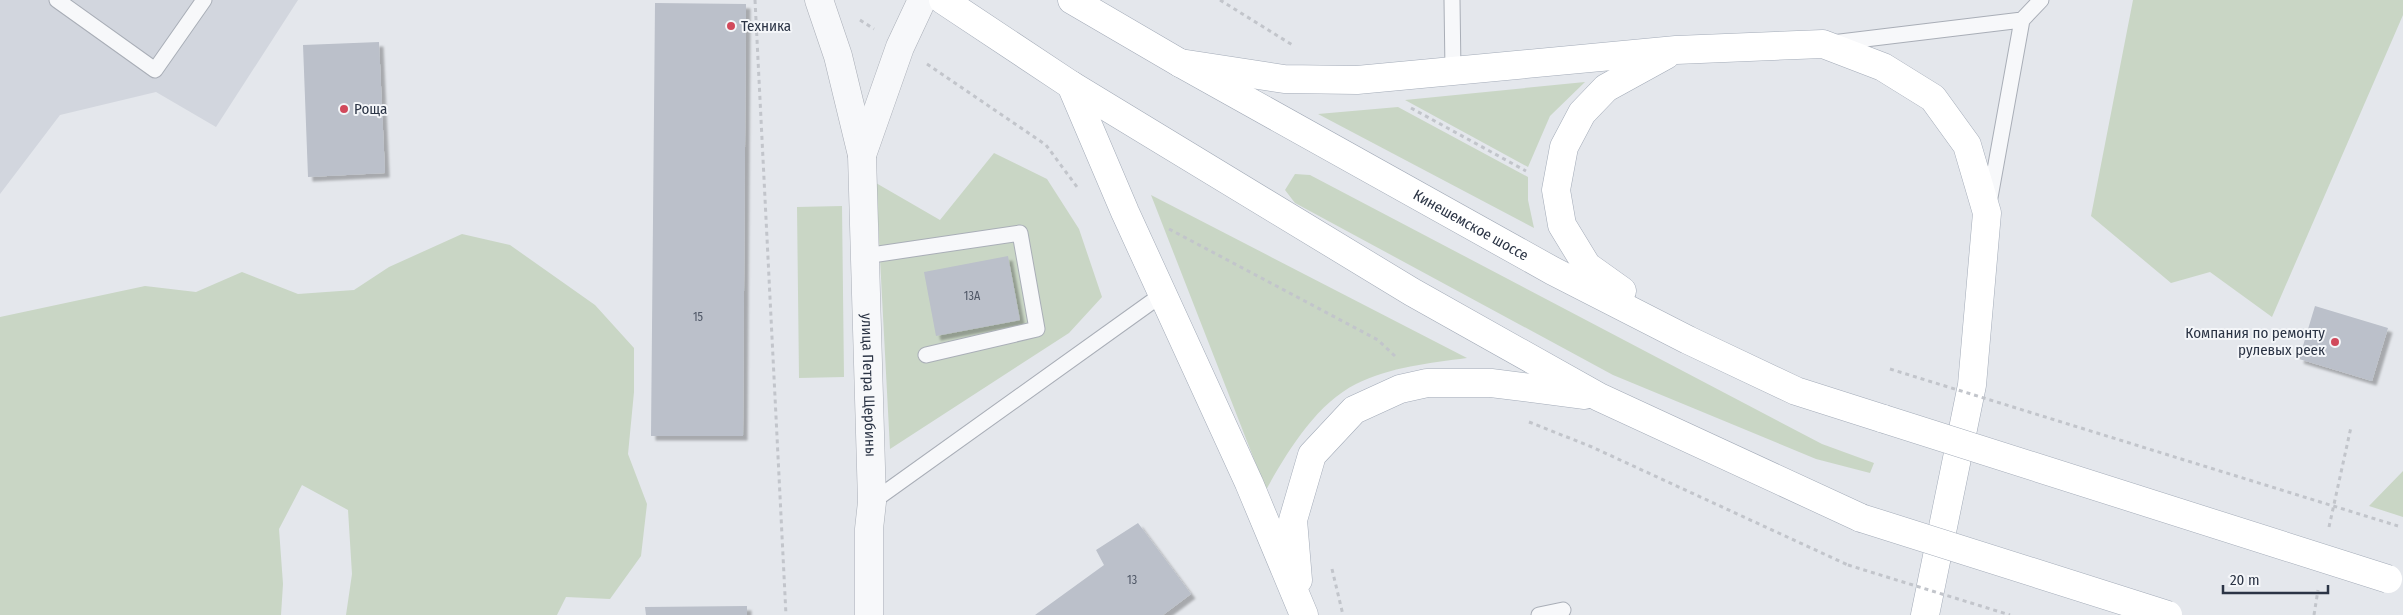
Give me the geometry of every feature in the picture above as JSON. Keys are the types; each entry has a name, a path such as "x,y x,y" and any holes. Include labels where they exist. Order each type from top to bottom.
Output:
{"main road":[{"path":"944,0 1071,84 1412,292 1599,398 1861,518 2168,615"},
{"name":"Кинешемское шоссе","path":"1072,0 1180,63 1553,271 1688,340 1796,391 2396,581"},
{"path":"1180,63 1284,79 1357,80 1676,50 1823,44 1883,68 1933,98 1967,145 1987,213 1972,384 1925,615"},
{"path":"1676,50 1606,88 1582,113 1564,147 1556,190 1562,224 1587,266 1688,340"},
{"path":"1071,84 1125,212 1164,293 1249,483 1301,609"},
{"path":"1301,609 1292,520 1312,455 1354,410 1400,389 1428,383 1491,383 1599,398"}],"street":[{"name":"улица Петра Щербины","path":"819,0 838,56 862,154 872,502 869,529 869,615"},
{"name":"улица Петра Щербины","path":"862,154 900,47 922,0"}],"lane":[{"path":"56,0 155,70 204,0"},
{"path":"1452,0 1453,71"},
{"path":"1987,213 2022,20 2041,0"},
{"path":"1823,44 2022,20"},
{"path":"865,256 1020,233 1037,329 926,355"},
{"path":"872,502 1164,293"},
{"path":"1539,615 1563,610"}],"path":[{"path":"754,0 786,615"},
{"path":"1220,0 1300,50"},
{"path":"856,18 1046,144 1079,189"},
{"path":"1407,106 1526,172"},
{"path":"1163,226 1378,340 1400,360"},
{"path":"1890,369 2398,526"},
{"path":"1521,419 1592,447 1848,565 2010,615"},
{"path":"2329,528 2351,428"},
{"path":"1331,563 1334,583 1343,615"},
{"path":"2314,615 2319,586"}],"shaded area":[{"path":"0,0 298,0 216,127 156,92 60,115 0,194"}],"green space":[{"path":"2133,0 2403,0 2403,15 2272,317 2210,272 2171,283 2091,216"},
{"path":"1585,82 1550,116 1528,167 1405,100"},
{"path":"1398,107 1528,177 1528,200 1534,228 1318,114"},
{"path":"994,153 1047,179 1079,229 1102,297 1069,333 890,449 876,183 940,220"},
{"path":"1295,174 1310,175 1822,444 1874,463 1870,473 1816,459 1613,375 1295,203 1285,190"},
{"path":"1151,195 1467,358 1382,373 1356,384 1342,393 1315,416 1304,430 1283,460 1266,490"},
{"path":"842,206 844,377 799,378 797,207"},
{"path":"462,234 510,245 595,305 634,348 634,392 628,454 647,504 641,556 610,599 566,597 557,615 346,615 352,574 348,510 302,485 279,529 283,584 281,615 0,615 0,317 145,286 196,292 242,272 298,294 354,290 389,267"},
{"path":"2403,471 2403,517 2369,506"}],"building":[{"path":"655,3 746,4 743,436 651,436"},
{"name":"Роща","path":"379,42 385,173 308,177 303,45"},
{"path":"1008,256 1020,320 936,336 924,272"},
{"path":"2315,306 2388,328 2372,381 2299,359"},
{"path":"1138,523 1191,594 1163,615 1035,615 1104,565 1096,550"},
{"path":"747,606 747,615 646,615 645,607"}],"place":[{"name":"Техника","path":"731,26"},
{"name":"Роща","path":"344,109"},
{"name":"Компания по ремонту рулевых реек","path":"2335,342"}]}
